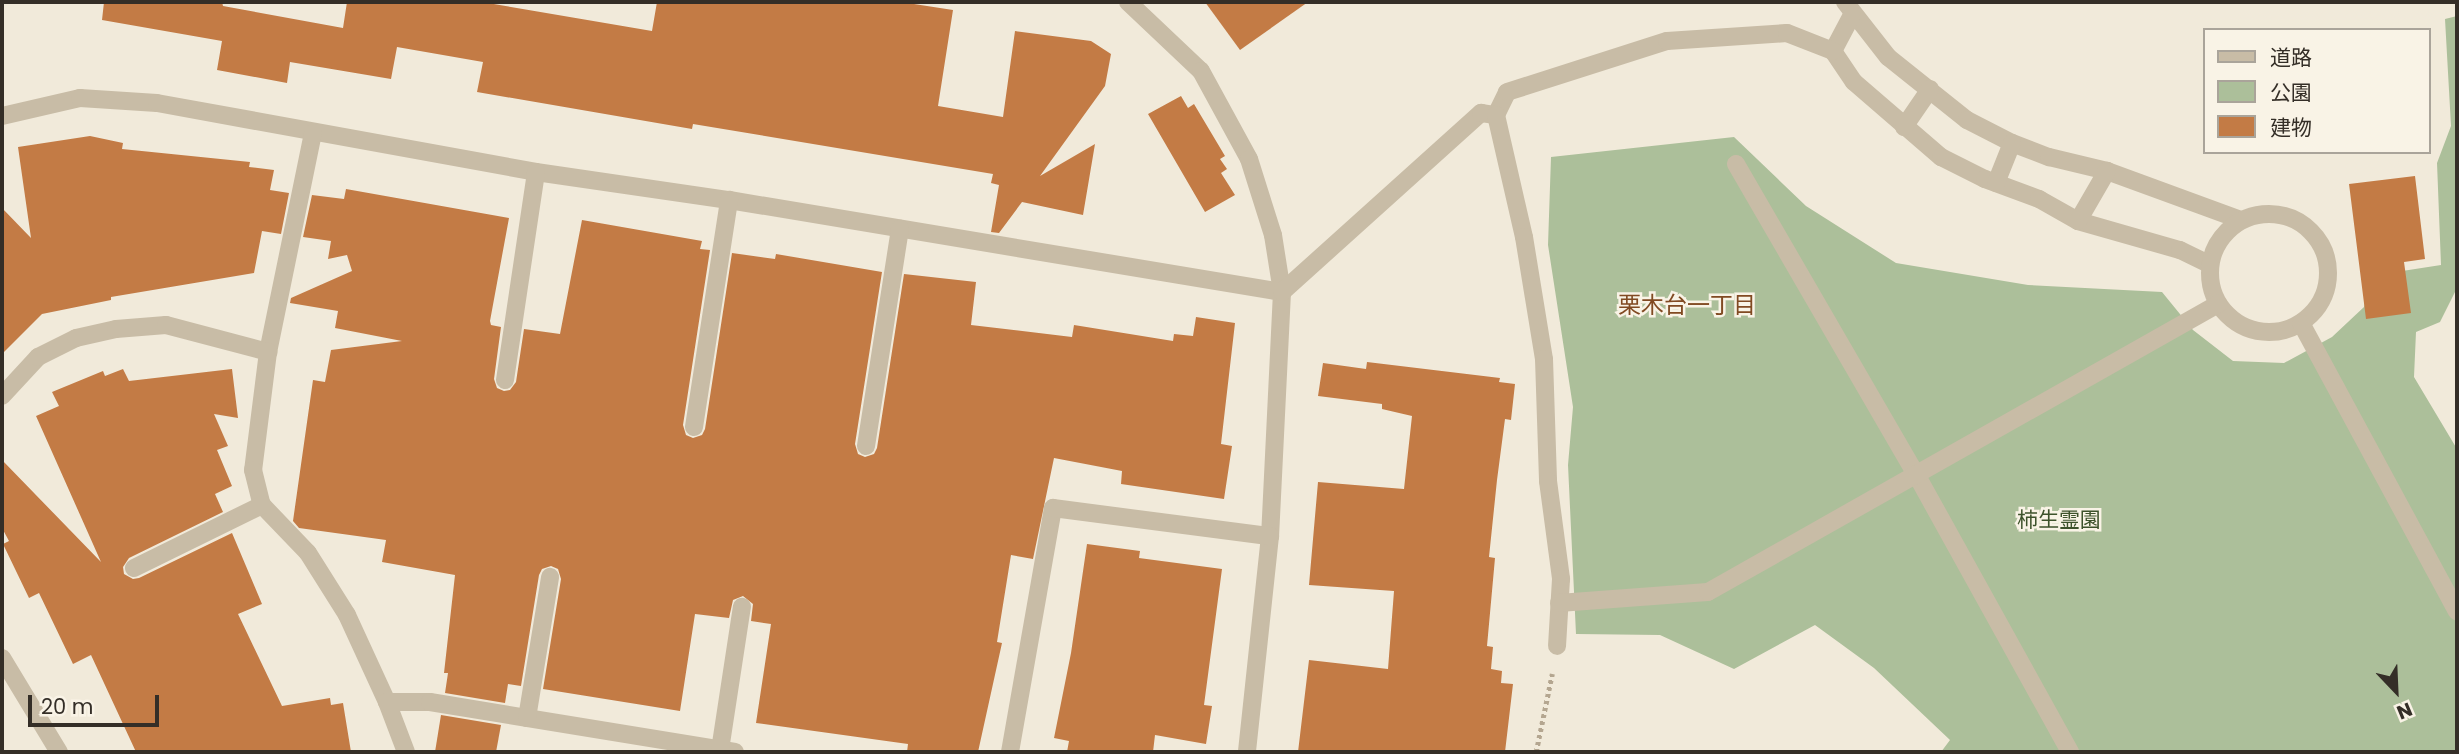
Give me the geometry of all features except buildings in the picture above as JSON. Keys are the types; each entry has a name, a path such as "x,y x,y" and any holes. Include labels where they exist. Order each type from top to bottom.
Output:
{"street":[{"path":"1128,2 1201,71 1249,159 1273,235 1282,292 1270,536 1247,752"},
{"path":"1833,51 1849,8"},
{"path":"1849,8 1888,57 1966,120 2012,143 2049,157 2107,171 2241,220"},
{"path":"1557,646 1560,579 1548,481 1544,359 1524,237 1496,115 1507,92 1667,41 1787,33 1833,51 1854,82 1941,157 1996,183 2039,199 2078,221 2180,250 2209,264"},
{"path":"1904,127 1930,89"},
{"path":"2,116 80,98 157,103 536,172 729,200 1282,292"},
{"path":"1282,292 1481,113 1496,115"},
{"path":"313,133 268,352 253,470 262,505 308,553 347,615 387,702 406,752"},
{"path":"1996,183 2012,143"},
{"path":"1736,164 1916,474 2070,752"},
{"path":"2078,221 2107,171"},
{"path":"505,380 536,172"},
{"path":"694,427 729,200"},
{"path":"2261,214 2281,214 2300,221 2316,235 2325,253 2329,274 2320,302 2301,323 2284,331 2256,331 2231,319 2218,304 2211,287 2209,264 2225,233 2241,220 2261,214"},
{"path":"866,446 900,229"},
{"path":"1559,603 1708,592 2218,304"},
{"path":"2301,323 2457,611"},
{"path":"2,396 38,356 76,338 116,329 166,325 268,352"},
{"path":"134,568 262,505"},
{"path":"1010,752 1053,508 1270,536"},
{"path":"527,718 550,577"},
{"path":"387,702 430,702 728,751 742,607"},
{"path":"2,658 59,752"}],"path":[{"path":"1536,752 1557,646"}],"green space":[{"name":"柿生霊園","path":"2457,16 2457,288 2440,322 2416,332 2414,377 2457,449 2457,752 1941,752 1950,740 1874,668 1815,625 1734,669 1660,635 1576,634 1568,465 1573,407 1548,245 1551,157 1734,137 1806,206 1896,263 2028,285 2162,292 2193,330 2233,361 2284,363 2332,337 2364,307 2370,276 2441,265 2437,163 2451,126 2445,19"}],"district":[{"name":"栗木台一丁目","path":"1687,305"}]}
